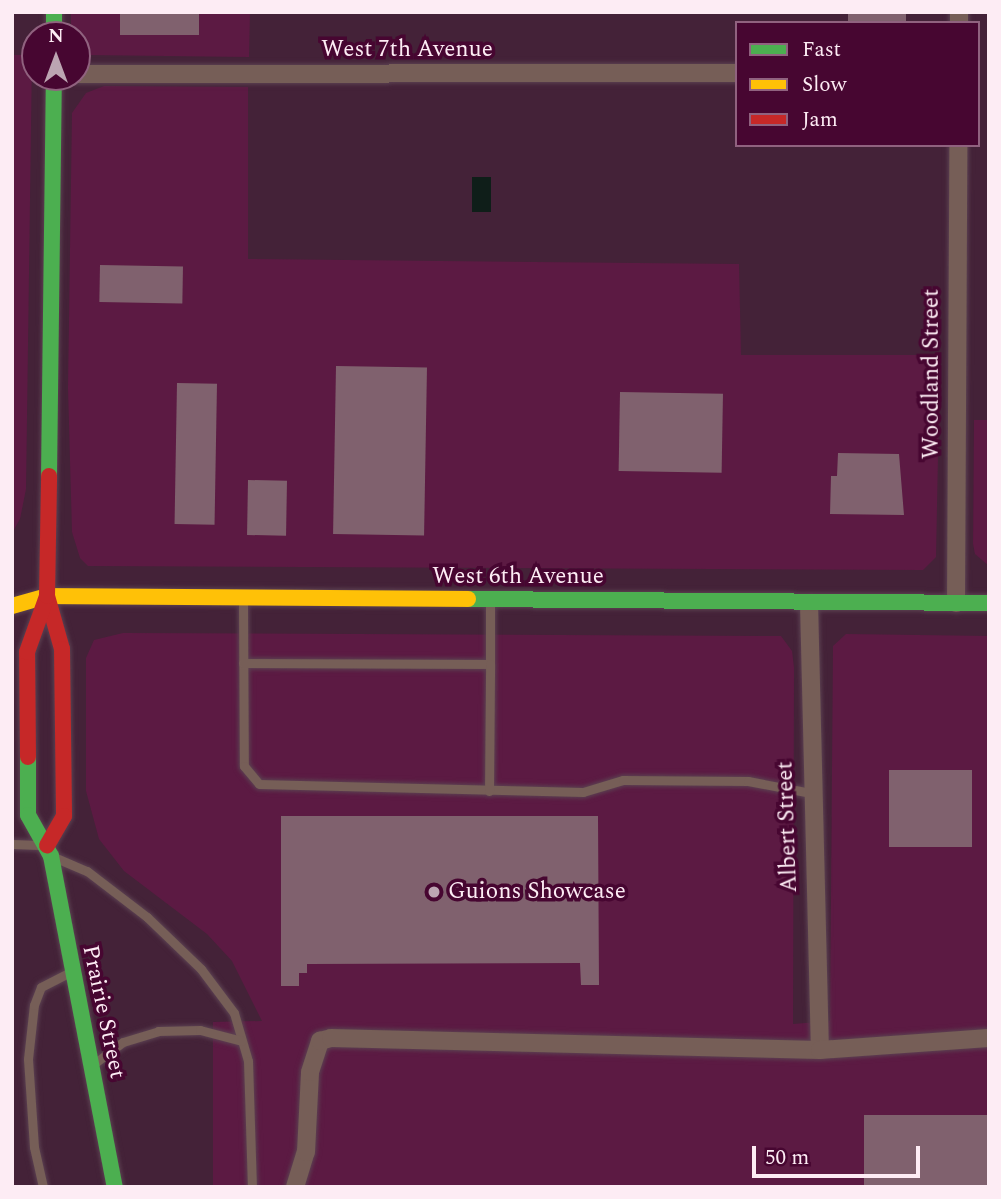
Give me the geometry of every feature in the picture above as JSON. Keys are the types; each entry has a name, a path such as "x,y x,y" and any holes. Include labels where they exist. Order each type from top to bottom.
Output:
{"main road":[{"name":"Prairie Street","path":"49,851 64,816 62,649 47,596 54,91"},
{"name":"West 6th Avenue","path":"12,585 47,596 243,600 989,603"},
{"name":"Prairie Street","path":"47,596 27,652 28,815 33,831 49,851 114,1181"},
{"name":"West 6th Avenue","path":"12,606 47,596"}],"street":[{"name":"West 7th Avenue","path":"91,74 735,73"},
{"name":"Woodland Street","path":"956,603 958,147"},
{"name":"Albert Street","path":"809,603 811,793 820,1050"},
{"path":"295,1187 306,1152 310,1072 320,1041 820,1050 989,1038"}],"lane":[{"path":"489,599 489,791"},
{"path":"243,600 244,766 259,783 583,792 623,780 748,780 811,793"},
{"path":"243,663 489,664"},
{"path":"12,844 49,851 87,871 147,917 201,969 234,1013 248,1061 252,1187"},
{"path":"43,1187 34,1147 28,1059 34,1005 41,987 71,972"},
{"path":"90,1066 123,1042 158,1031 200,1030 242,1041"}],"shaded area":[{"path":"71,12 250,12 249,57 91,55 91,21 71,21"},
{"path":"12,55 21,55 21,91 32,91 26,489 20,519 12,533"},
{"path":"104,86 248,87 248,259 739,264 741,355 940,355 936,557 923,570 88,566 80,558 72,532 68,388 72,113 86,93"},
{"path":"472,177 491,177 491,212 472,212"},
{"path":"974,420 989,420 989,566 975,554 973,544"},
{"path":"123,633 781,636 792,651 794,667 793,1024 830,1021 833,646 846,634 989,636 989,1187 213,1187 213,1022 262,1021 232,961 207,934 124,871 99,839 86,791 86,658 94,640"}],"building":[{"path":"120,12 199,12 199,35 120,35"},
{"path":"848,12 906,12 906,21 848,21"},
{"path":"100,265 183,266 182,303 99,302"},
{"path":"336,366 427,368 424,536 333,534"},
{"path":"177,383 217,384 215,525 175,524"},
{"path":"620,392 723,394 722,473 619,471"},
{"path":"838,453 899,454 904,515 830,514 831,476 837,476"},
{"path":"248,480 287,481 286,536 247,535"},
{"path":"889,770 972,770 972,847 889,847"},
{"path":"281,816 598,816 599,985 581,985 580,963 307,964 307,973 299,973 299,986 281,986"},
{"path":"864,1115 989,1115 989,1187 864,1187"}],"traffic: fast":[{"path":"54,12 54,21"},
{"path":"49,476 54,91"},
{"path":"468,599 989,603"},
{"path":"28,757 28,815 51,856 115,1187"}],"traffic: slow":[{"path":"12,606 47,596 468,599"}],"traffic: jam":[{"path":"28,757 27,652 47,596 49,476"},
{"path":"47,596 62,649 64,816 47,846"}],"place":[{"name":"Guions Showcase","path":"434,892"}]}
